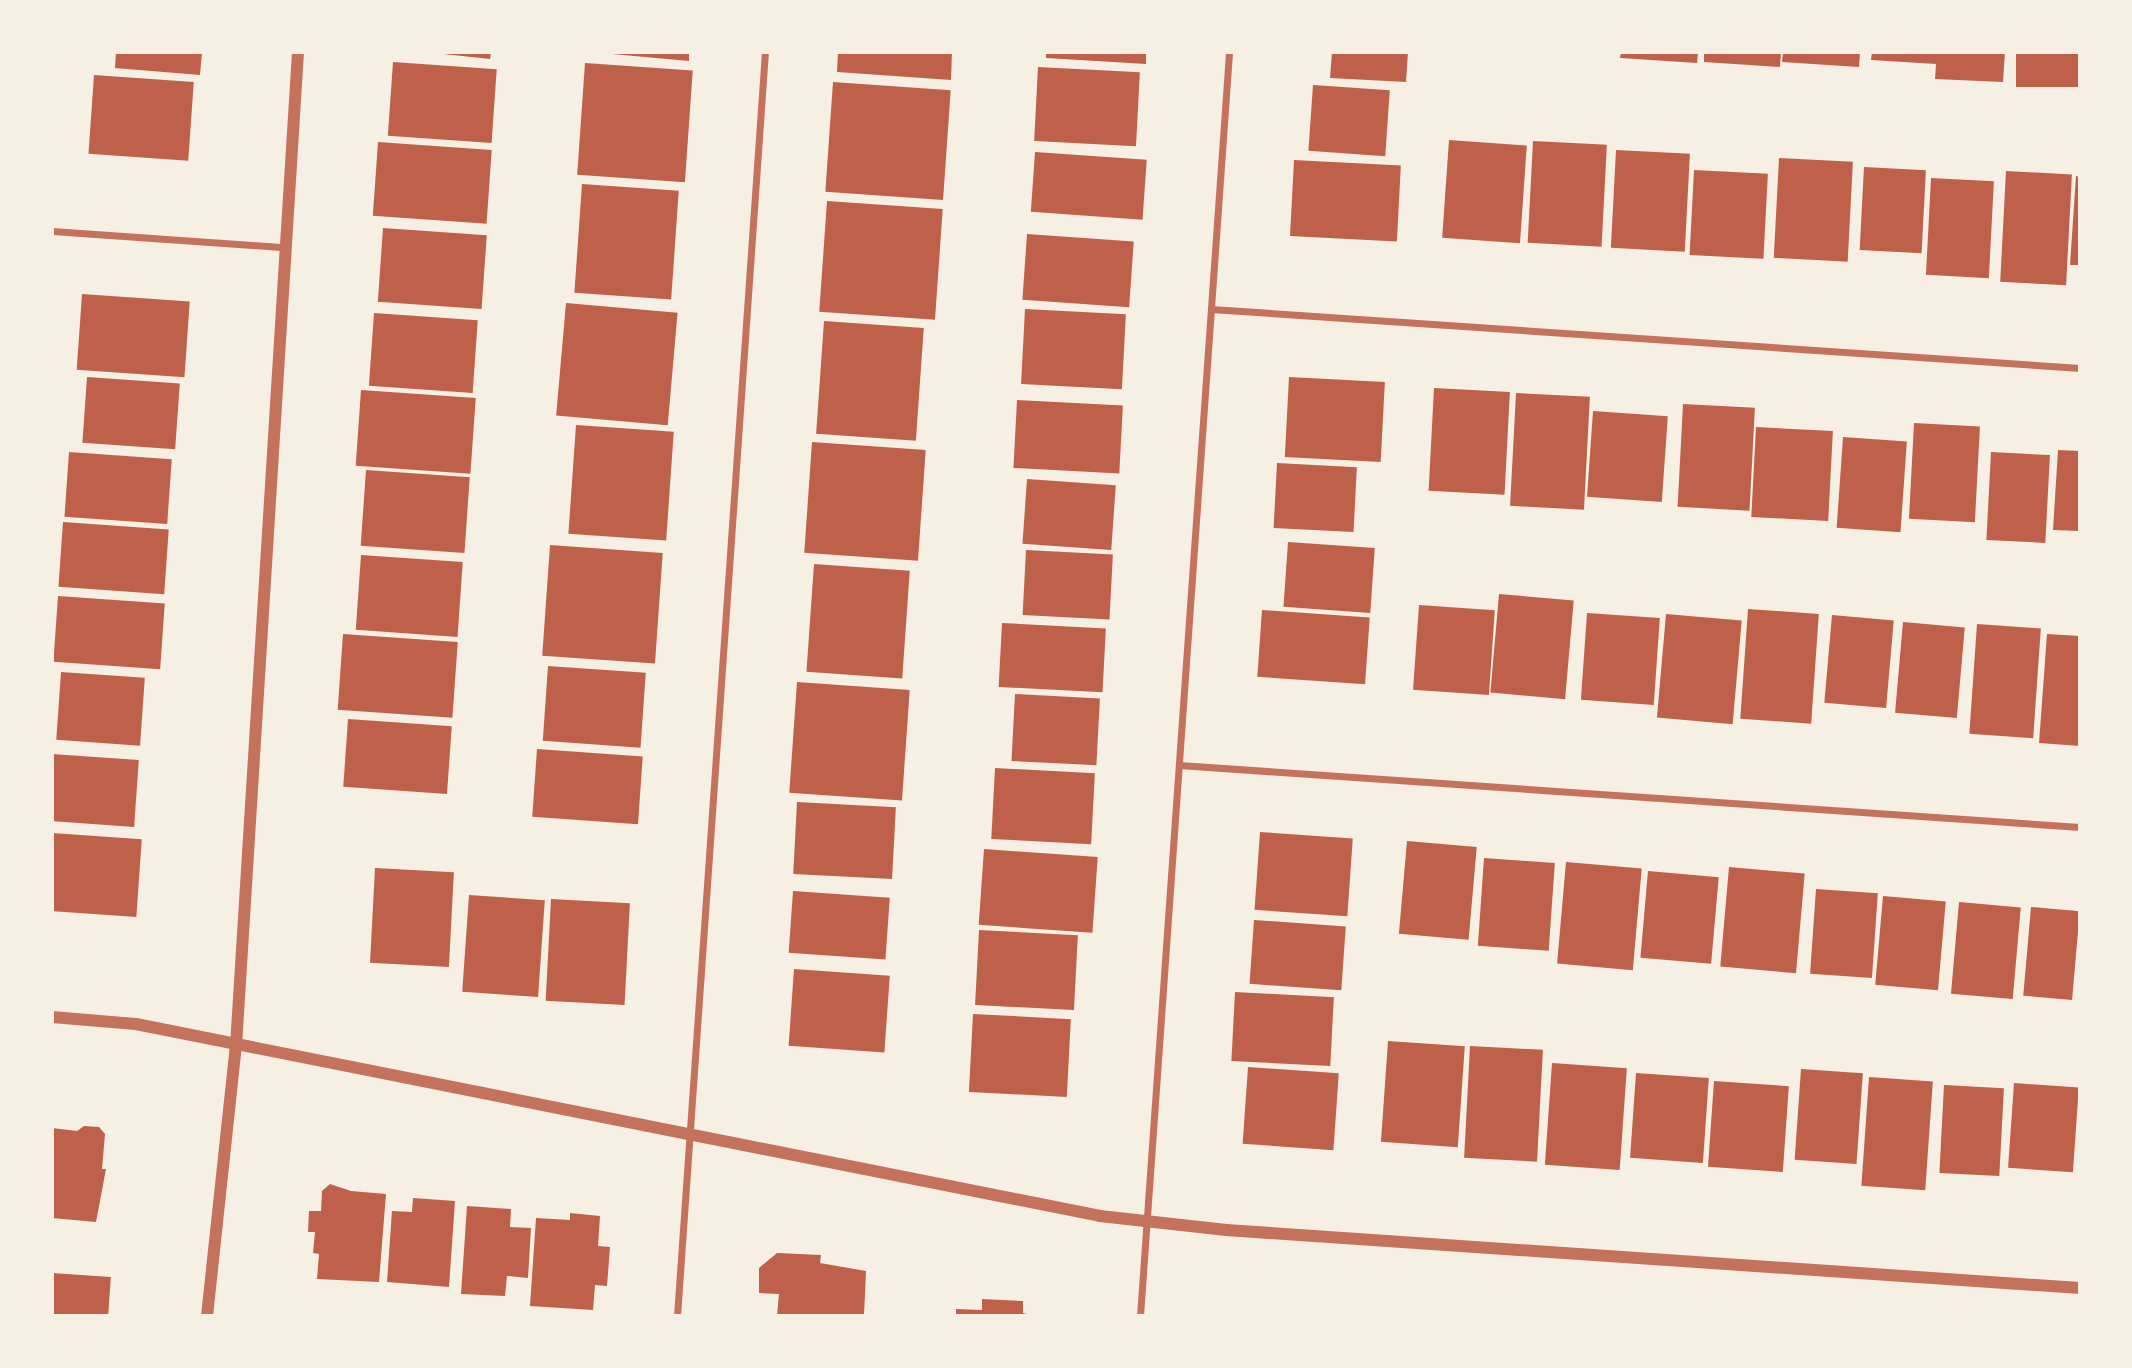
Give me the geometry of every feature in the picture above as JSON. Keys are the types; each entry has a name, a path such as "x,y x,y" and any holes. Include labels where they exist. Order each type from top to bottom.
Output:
{"street":[{"path":"207,1315 236,1046 283,247 298,52"},
{"path":"677,1315 765,52"},
{"path":"1140,1315 1229,52"},
{"path":"52,231 283,247"},
{"path":"1211,309 2080,368"},
{"path":"1179,765 2080,827"},
{"path":"52,1017 136,1024 1100,1216 1146,1222 2080,1288"}],"building":[{"path":"116,52 202,52 200,75 115,68"},
{"path":"425,52 491,52 490,59"},
{"path":"590,52 689,52 689,61"},
{"path":"838,52 952,52 951,80 837,72"},
{"path":"1046,52 1146,52 1146,64 1046,58"},
{"path":"1332,52 1408,52 1406,82 1330,78"},
{"path":"1621,52 1698,52 1697,63 1620,58"},
{"path":"1704,52 1781,52 1780,67 1704,62"},
{"path":"1783,52 1860,52 1859,67 1782,62"},
{"path":"1872,52 2005,52 2003,82 1935,79 1936,64 1871,60"},
{"path":"2016,52 2080,52 2080,87 2016,87"},
{"path":"393,62 497,69 492,143 388,136"},
{"path":"585,63 693,71 685,182 577,175"},
{"path":"1038,67 1140,72 1136,146 1034,141"},
{"path":"94,75 194,82 188,161 88,154"},
{"path":"833,82 951,90 943,200 825,192"},
{"path":"1313,85 1390,90 1385,156 1308,151"},
{"path":"1449,140 1527,145 1520,243 1442,238"},
{"path":"1533,141 1607,145 1602,247 1528,243"},
{"path":"378,142 492,150 487,224 373,216"},
{"path":"1616,150 1690,154 1685,252 1611,248"},
{"path":"1035,152 1147,160 1143,220 1031,212"},
{"path":"1779,158 1853,162 1848,262 1774,258"},
{"path":"1294,160 1401,166 1397,241 1290,236"},
{"path":"1864,167 1926,170 1922,253 1860,250"},
{"path":"1694,170 1768,174 1763,259 1690,255"},
{"path":"2006,171 2072,174 2066,285 2000,282"},
{"path":"2076,176 2080,177 2080,265 2070,265"},
{"path":"1931,178 1994,181 1989,278 1926,275"},
{"path":"582,184 679,191 671,300 574,293"},
{"path":"827,201 943,209 935,320 819,312"},
{"path":"383,228 487,235 482,309 378,302"},
{"path":"1027,234 1134,241 1129,307 1022,300"},
{"path":"82,294 190,302 184,377 77,370"},
{"path":"566,303 678,313 668,425 556,416"},
{"path":"1025,309 1126,314 1122,389 1021,384"},
{"path":"374,313 478,320 473,393 369,386"},
{"path":"824,321 924,328 916,441 816,434"},
{"path":"87,377 180,383 175,449 82,443"},
{"path":"1289,377 1385,382 1381,462 1285,457"},
{"path":"1434,388 1510,392 1505,495 1429,491"},
{"path":"361,390 476,398 470,474 356,466"},
{"path":"1516,393 1590,397 1584,510 1510,506"},
{"path":"1017,400 1123,406 1119,473 1013,468"},
{"path":"1683,404 1755,408 1750,511 1678,507"},
{"path":"1593,411 1668,416 1662,502 1587,497"},
{"path":"1914,423 1980,426 1975,522 1909,519"},
{"path":"576,425 674,432 666,541 568,534"},
{"path":"1756,427 1833,431 1828,521 1751,517"},
{"path":"1843,437 1907,441 1900,532 1837,528"},
{"path":"812,442 926,450 918,561 804,553"},
{"path":"2058,450 2080,451 2080,531 2053,530"},
{"path":"69,452 172,459 167,524 64,517"},
{"path":"1991,452 2050,455 2045,543 1986,540"},
{"path":"1277,463 1357,467 1353,532 1274,528"},
{"path":"366,470 470,477 464,553 361,546"},
{"path":"1027,479 1116,485 1111,550 1022,544"},
{"path":"63,522 169,529 164,594 58,587"},
{"path":"1288,542 1375,548 1370,613 1283,607"},
{"path":"550,545 663,553 655,664 542,656"},
{"path":"1026,550 1113,555 1109,619 1023,615"},
{"path":"361,555 463,562 458,637 356,630"},
{"path":"814,564 910,571 902,678 806,672"},
{"path":"1499,594 1574,601 1565,699 1490,693"},
{"path":"58,596 165,603 160,669 53,662"},
{"path":"1419,605 1495,610 1489,695 1413,690"},
{"path":"1748,609 1819,614 1811,724 1740,719"},
{"path":"1262,610 1370,618 1365,684 1257,677"},
{"path":"1587,613 1660,618 1654,705 1581,700"},
{"path":"1666,614 1742,621 1733,724 1657,718"},
{"path":"1832,615 1894,620 1886,708 1824,703"},
{"path":"1903,622 1965,627 1957,718 1895,713"},
{"path":"1002,623 1106,628 1103,692 999,687"},
{"path":"1977,624 2041,628 2033,738 1969,734"},
{"path":"343,634 458,642 452,718 338,710"},
{"path":"2047,634 2080,636 2080,746 2039,743"},
{"path":"548,666 646,673 641,748 543,741"},
{"path":"61,672 145,678 140,746 56,740"},
{"path":"797,682 910,690 902,801 789,793"},
{"path":"1015,694 1100,698 1096,765 1011,761"},
{"path":"348,719 452,726 447,794 343,787"},
{"path":"537,749 643,756 638,824 532,817"},
{"path":"52,754 139,760 134,827 52,821"},
{"path":"995,768 1095,773 1091,844 991,839"},
{"path":"797,802 896,807 892,879 793,874"},
{"path":"1260,832 1353,838 1347,916 1255,910"},
{"path":"52,833 142,839 136,917 52,911"},
{"path":"1407,841 1477,847 1469,940 1399,934"},
{"path":"984,849 1098,857 1092,933 979,925"},
{"path":"1484,858 1555,863 1549,951 1478,946"},
{"path":"1566,862 1642,869 1633,970 1557,964"},
{"path":"1729,867 1805,874 1796,973 1720,967"},
{"path":"375,868 454,872 449,967 370,963"},
{"path":"1648,871 1719,877 1711,964 1640,958"},
{"path":"1816,889 1878,893 1872,978 1810,974"},
{"path":"793,891 890,898 885,960 789,953"},
{"path":"469,895 545,900 538,997 462,992"},
{"path":"1883,896 1946,901 1938,990 1875,985"},
{"path":"551,899 630,903 625,1005 546,1001"},
{"path":"1959,902 2021,907 2013,999 1951,994"},
{"path":"2031,907 2080,911 2072,1000 2023,996"},
{"path":"1254,920 1346,926 1341,990 1250,984"},
{"path":"979,930 1078,935 1074,1010 975,1005"},
{"path":"794,969 890,976 884,1053 789,1046"},
{"path":"1235,992 1334,997 1330,1066 1231,1061"},
{"path":"973,1014 1071,1019 1067,1097 969,1092"},
{"path":"1388,1041 1465,1046 1458,1147 1381,1142"},
{"path":"1470,1046 1543,1050 1537,1162 1464,1158"},
{"path":"1552,1063 1627,1068 1620,1170 1545,1165"},
{"path":"1248,1067 1339,1073 1333,1150 1243,1144"},
{"path":"1801,1069 1863,1073 1857,1164 1795,1160"},
{"path":"1636,1073 1709,1078 1703,1163 1630,1158"},
{"path":"1869,1077 1933,1081 1925,1190 1861,1186"},
{"path":"1714,1081 1789,1086 1783,1172 1708,1167"},
{"path":"2014,1083 2079,1088 2073,1172 2008,1168"},
{"path":"1944,1085 2004,1088 1999,1176 1939,1173"},
{"path":"84,1126 99,1127 105,1134 102,1169 106,1169 96,1222 52,1218 52,1128 77,1131"},
{"path":"330,1184 351,1191 386,1194 379,1282 317,1279 319,1254 313,1253 315,1232 308,1232 309,1211 321,1211 322,1191"},
{"path":"413,1198 455,1201 449,1287 387,1282 392,1211 412,1212"},
{"path":"467,1206 511,1209 510,1227 531,1228 528,1278 507,1276 505,1296 461,1294"},
{"path":"570,1213 600,1216 598,1246 610,1247 607,1286 595,1285 593,1310 530,1306 536,1218 570,1220"},
{"path":"777,1253 821,1255 820,1263 866,1271 864,1315 777,1315 779,1294 759,1293 759,1268"},
{"path":"52,1273 111,1277 108,1316 52,1315"},
{"path":"982,1299 1023,1301 1023,1313 1031,1315 956,1315 956,1309 982,1310"}]}
